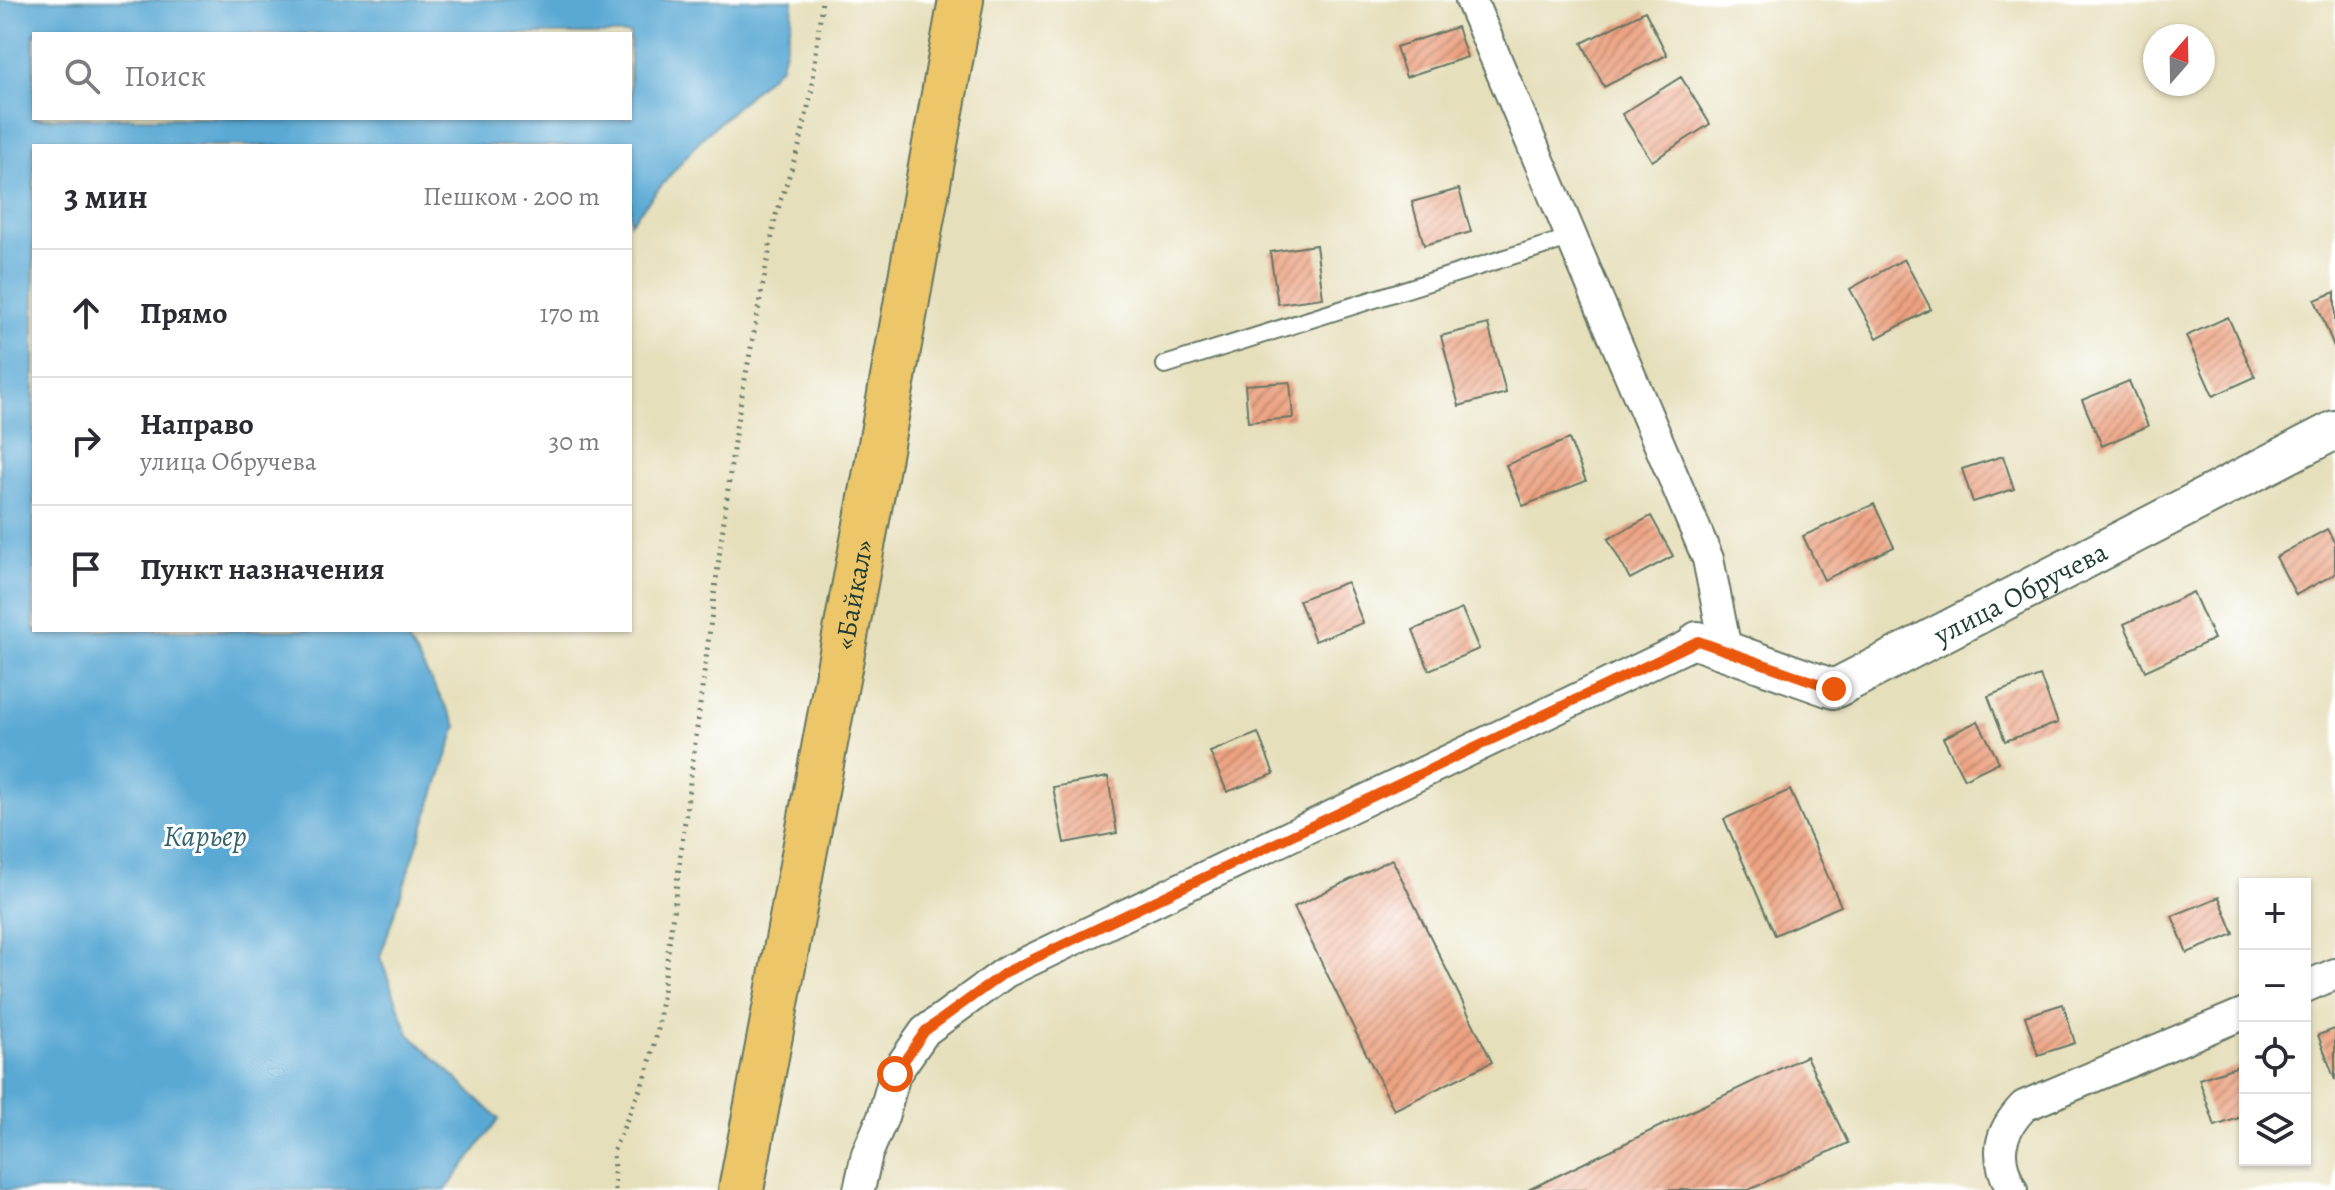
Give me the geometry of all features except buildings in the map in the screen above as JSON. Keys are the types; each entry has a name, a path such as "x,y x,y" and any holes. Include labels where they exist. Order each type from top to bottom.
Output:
{"highway":[{"name":"«Байкал»","path":"741,1190 961,0"}],"street":[{"path":"859,1190 867,1154 883,1117 895,1074 925,1031 1006,972 1724,639 1708,559 1471,0"},
{"name":"улица Обручева","path":"1711,645 1834,689 2335,430"},
{"path":"2311,984 2335,974"},
{"path":"2012,1190 1999,1150 2008,1123 2024,1106 2239,1016"}],"lane":[{"path":"1165,365 1572,237"}],"path":[{"path":"615,1190 613,1152 647,1073 658,1029 736,427 776,215 800,143 812,89 822,0"}],"water":[{"name":"Карьер","path":"0,0 793,0 781,66 700,140 632,221 632,144 32,144 32,632 403,632 457,726 380,957 409,1034 499,1119 446,1190 0,1190"}],"route":[{"path":"895,1074 925,1031 1006,972 1698,641 1834,689"}]}
